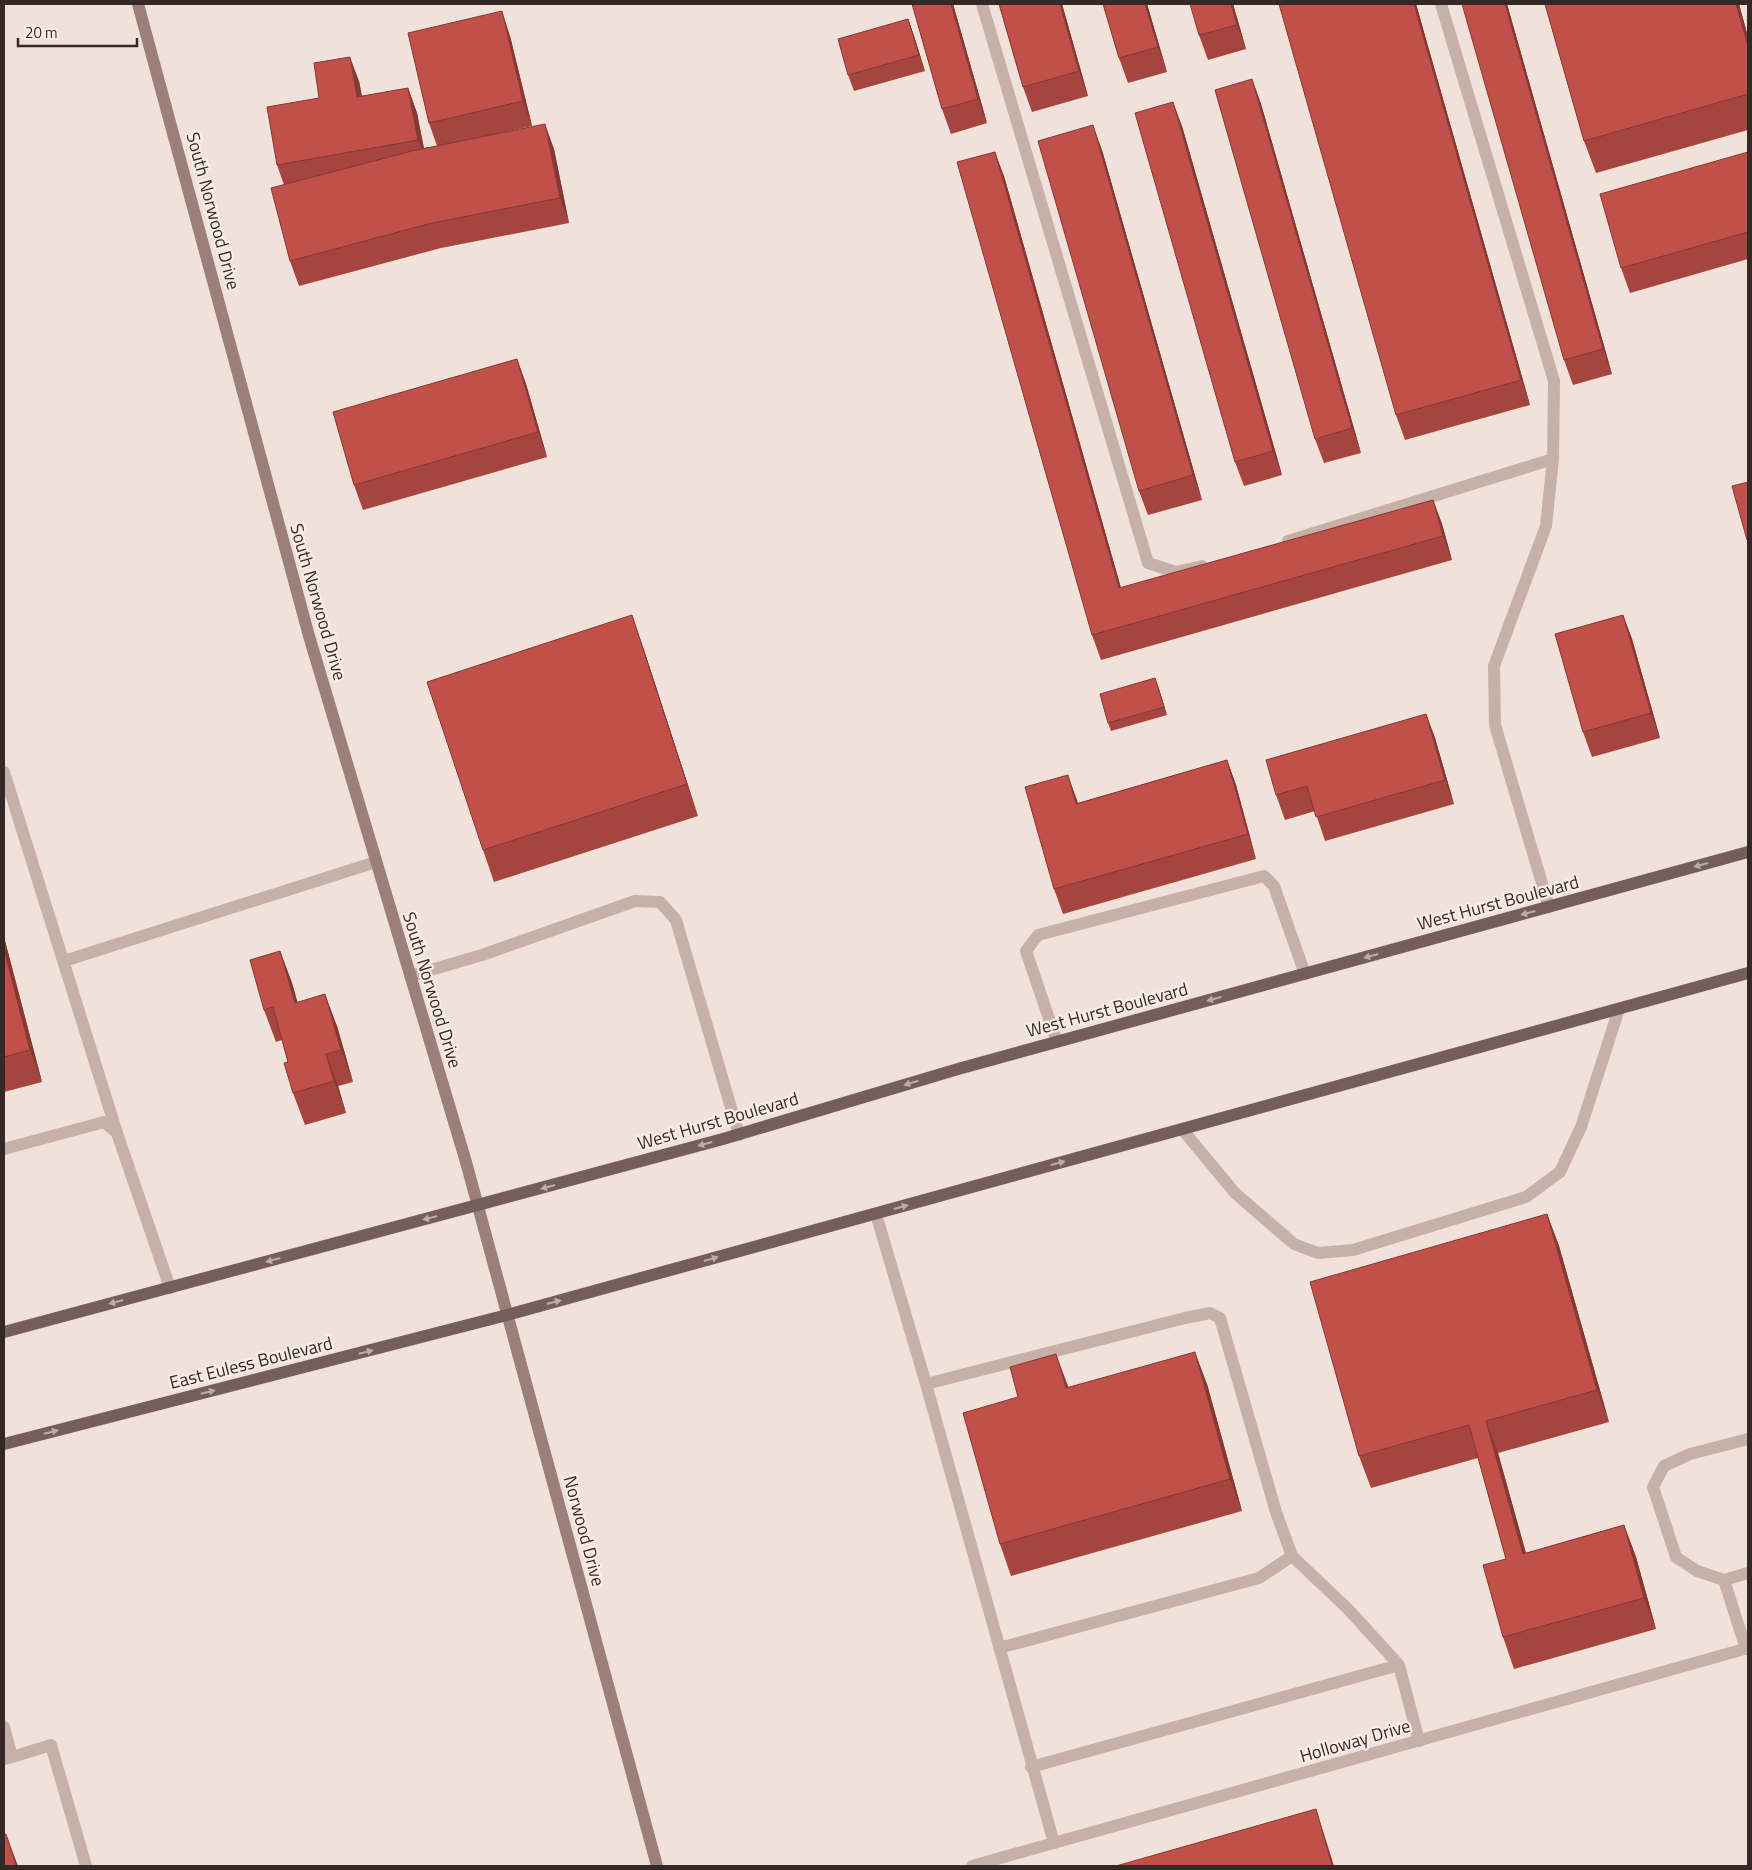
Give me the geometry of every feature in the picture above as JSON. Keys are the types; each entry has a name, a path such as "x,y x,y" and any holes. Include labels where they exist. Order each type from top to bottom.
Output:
{"main road":[{"name":"South Norwood Drive","path":"138,4 306,626 477,1206"},
{"name":"West Hurst Boulevard","path":"477,1206 739,1135 958,1069 1748,852"},
{"path":"507,1315 1748,973"},
{"path":"4,1332 477,1206"},
{"name":"Norwood Drive","path":"477,1206 657,1866"},
{"name":"East Euless Boulevard","path":"4,1444 507,1315"}],"street":[{"path":"982,4 1148,562 1176,572 1215,563"},
{"path":"1441,4 1554,381 1553,459 1546,526 1494,666 1495,725 1549,907"},
{"path":"1271,546 1553,459"},
{"path":"4,772 117,1132 170,1288"},
{"path":"64,961 376,862"},
{"path":"1057,1042 1026,951 1038,935 1264,876 1274,886 1305,974"},
{"path":"410,976 482,955 635,901 660,902 676,920 739,1135"},
{"path":"1182,1129 1235,1193 1294,1244 1318,1253 1353,1250 1526,1197 1560,1172 1581,1127 1619,1009"},
{"path":"4,1149 104,1122 117,1132"},
{"path":"876,1214 926,1384 1031,1767 1054,1843"},
{"path":"926,1384 1185,1318 1210,1313 1220,1318 1276,1512 1292,1556 1348,1609 1400,1665 1419,1741"},
{"path":"1748,1439 1690,1454 1664,1466 1653,1487 1676,1557 1697,1571 1724,1580 1748,1573"},
{"path":"999,1648 1260,1578 1292,1556"},
{"path":"1724,1580 1747,1649"},
{"name":"Holloway Drive","path":"972,1866 1747,1649"},
{"path":"1031,1767 1400,1665"},
{"path":"4,1727 8,1758 51,1745 86,1866"}],"building":[{"path":"912,4 951,4 978,99 942,109"},
{"path":"999,4 1060,4 1079,71 1023,87"},
{"path":"1103,4 1145,4 1158,47 1119,58"},
{"path":"1190,4 1231,4 1237,25 1199,35"},
{"path":"1279,4 1414,4 1521,380 1396,415"},
{"path":"1462,4 1505,4 1603,349 1564,360"},
{"path":"1545,4 1736,4 1748,46 1748,94 1584,141"},
{"path":"502,11 523,101 429,123 408,33"},
{"path":"908,19 919,55 848,75 838,39"},
{"path":"350,57 357,97 408,88 418,140 277,165 267,107 319,98 314,63"},
{"path":"1252,79 1352,428 1315,439 1215,90"},
{"path":"1173,102 1273,451 1235,462 1135,113"},
{"path":"545,124 560,198 432,223 290,261 271,188 412,151"},
{"path":"1093,125 1193,475 1139,491 1038,141"},
{"path":"995,152 1119,588 1433,500 1443,536 1092,635 957,162"},
{"path":"1748,152 1748,232 1621,268 1600,194"},
{"path":"517,359 538,432 354,485 333,412"},
{"path":"1748,482 1748,540 1747,540 1732,486"},
{"path":"632,615 687,784 483,850 427,682"},
{"path":"1623,615 1651,713 1583,732 1555,634"},
{"path":"1155,678 1164,707 1108,723 1100,694"},
{"path":"1426,714 1445,780 1316,817 1307,786 1276,795 1266,760"},
{"path":"1227,760 1248,834 1054,889 1025,787 1068,775 1076,804"},
{"path":"4,949 30,1050 4,1057"},
{"path":"280,951 295,1003 325,994 341,1050 326,1054 334,1081 293,1093 284,1063 288,1062 273,1007 264,1010 250,960"},
{"path":"1547,1214 1597,1390 1486,1421 1523,1554 1624,1525 1644,1598 1503,1637 1483,1565 1506,1559 1469,1425 1359,1456 1310,1282"},
{"path":"1195,1352 1230,1479 1000,1544 963,1413 1018,1397 1010,1367 1056,1354 1066,1388"},
{"path":"1316,1809 1332,1866 1116,1866"},
{"path":"6,1834 16,1866 4,1866 4,1835"}]}
